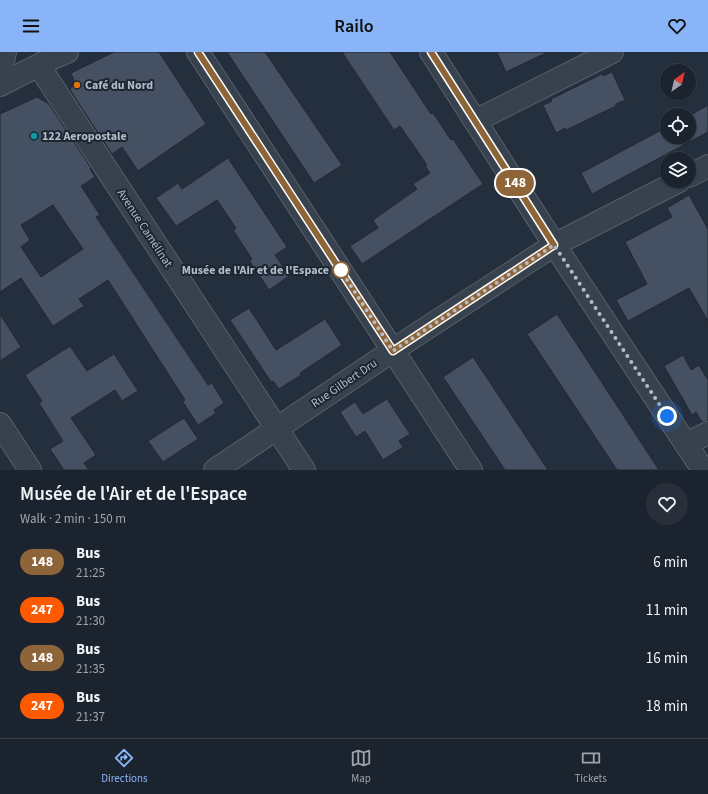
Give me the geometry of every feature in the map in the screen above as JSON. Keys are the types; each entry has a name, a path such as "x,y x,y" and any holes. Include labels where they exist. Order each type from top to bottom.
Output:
{"street":[{"path":"0,75 5,52"},
{"path":"0,85 67,52"},
{"path":"198,52 471,470"},
{"path":"431,52 554,245 703,470"},
{"path":"475,121 612,52"},
{"name":"Avenue Camélinat","path":"39,66 304,470"},
{"path":"696,172 708,166"},
{"name":"Rue Gilbert Dru","path":"215,470 554,245 665,188"},
{"path":"0,424 30,470"},
{"path":"686,444 708,432"}],"building":[{"path":"114,52 159,52 206,124 138,171 122,147 112,154 70,90 74,81 71,73"},
{"path":"227,52 265,52 342,165 314,183"},
{"path":"342,52 390,52 431,114 433,113 451,140 453,139 483,184 362,264 350,246 378,228 373,220 417,189 413,184 430,173 425,166 427,165 400,126 394,130"},
{"path":"497,52 548,52 506,72"},
{"path":"612,72 625,100 616,104 616,106 566,130 565,128 556,133 543,105 552,101 551,99 602,74 603,76"},
{"path":"37,97 49,104 91,168 90,169 95,177 81,186 100,215 96,217 208,385 212,383 224,403 214,410 216,413 198,425 183,402 185,400 108,280 79,299 84,306 53,326 21,278 0,292 0,114","holes":["53,205 83,249 41,277 21,247 30,240 21,225"]},
{"path":"708,105 708,132 696,138 696,112"},
{"path":"660,131 660,144 686,144 671,152 660,152 660,158 592,194 581,173"},
{"path":"228,158 287,247 275,255 289,276 269,290 249,260 252,259 233,230 236,228 217,200 176,226 156,198 178,183 182,189"},
{"path":"689,195 708,229 708,321 689,288 628,321 616,300 647,284 625,242 672,217 667,208"},
{"path":"249,308 276,350 325,319 342,345 279,389 273,381 271,382 230,320"},
{"path":"0,314 21,347 0,361"},
{"path":"557,314 659,470 617,470 527,334"},
{"path":"70,346 87,371 114,354 138,391 122,401 115,390 71,418 96,455 84,463 89,470 64,470 50,449 63,441 39,403 42,401 25,375"},
{"path":"683,355 691,370 699,365 708,380 708,421 702,422 696,412 692,415 664,366"},
{"path":"473,357 548,470 505,470 443,377"},
{"path":"387,399 410,434 399,441 403,447 383,460 365,431 356,437 340,412 355,402 363,414"},
{"path":"184,418 198,439 163,462 148,441"}],"bus line":[{"name":"148","path":"198,52 393,351 554,245 431,52"}],"place":[{"name":"Café du Nord","path":"77,85"},
{"name":"122 Aeropostale","path":"34,136"},
{"name":"Musée de l'Air et de l'Espace","path":"341,270"}],"route":[{"path":"341,270 340,269 393,351 554,245 667,416"}]}
